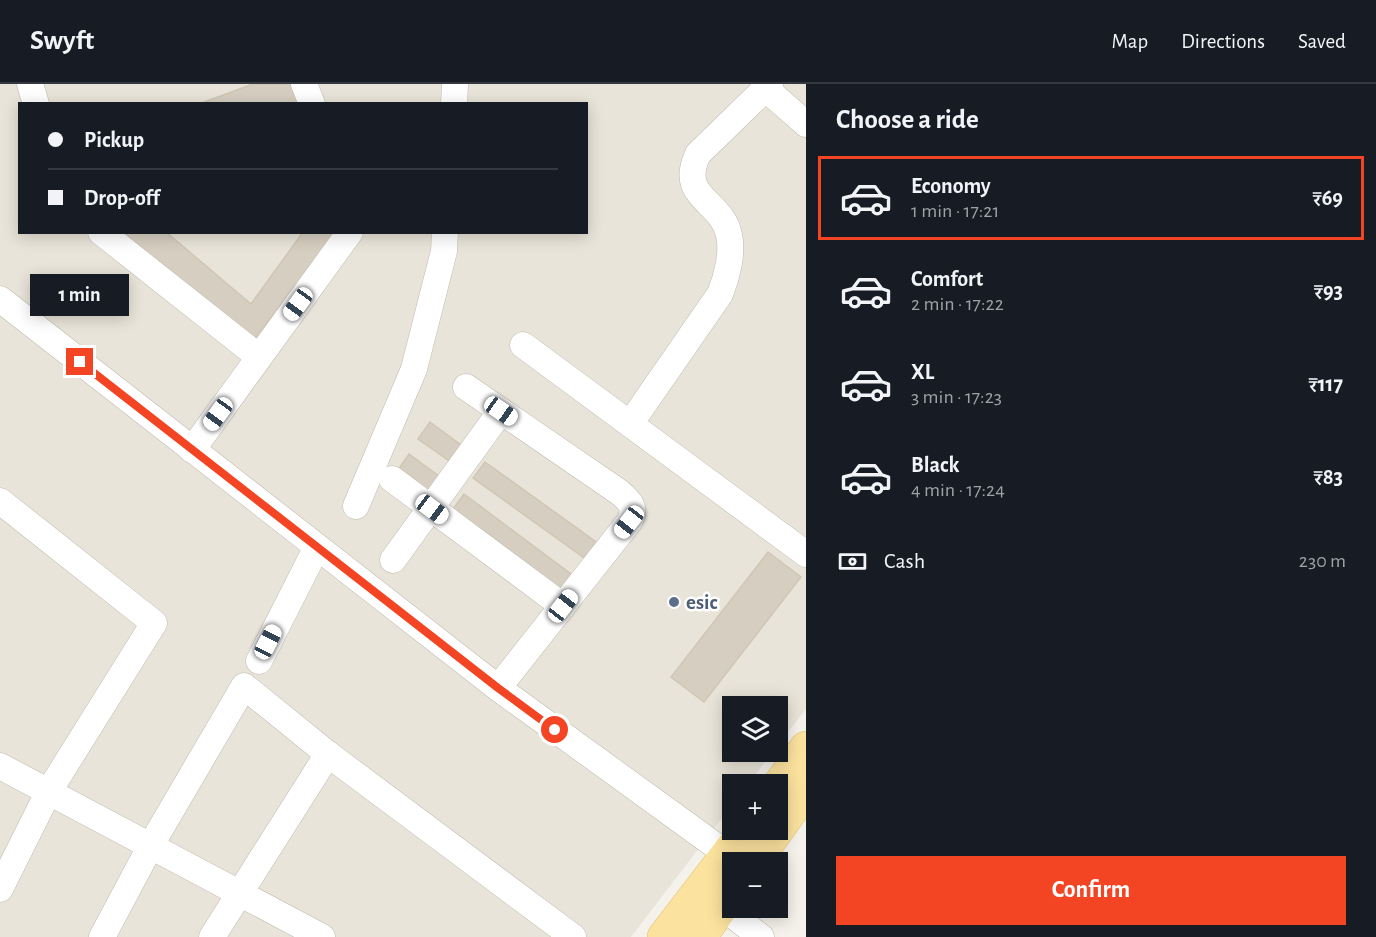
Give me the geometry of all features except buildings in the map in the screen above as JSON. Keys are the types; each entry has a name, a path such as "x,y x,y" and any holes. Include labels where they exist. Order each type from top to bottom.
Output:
{"main road":[{"path":"741,852 795,802 806,748"},
{"path":"664,937 722,873"},
{"path":"700,937 722,906"}],"street":[{"path":"30,84 35,102"},
{"path":"304,84 311,102"},
{"path":"454,102 455,84"},
{"path":"630,424 720,294 726,279 729,235 725,224 695,187 691,170 698,154 767,86 806,124"},
{"path":"104,234 259,357"},
{"path":"192,450 349,234"},
{"path":"356,506 414,369 444,251 445,234"},
{"path":"0,299 498,688 741,852"},
{"path":"523,345 806,554"},
{"path":"466,387 619,492 633,508 629,522 498,688"},
{"path":"393,560 501,411"},
{"path":"392,479 563,606"},
{"path":"0,501 154,623 49,791 0,889"},
{"path":"259,661 317,547"},
{"path":"102,937 151,845 244,686 328,754 573,937"},
{"path":"212,937 238,892 328,754"},
{"path":"0,766 322,937"},
{"path":"744,918 761,937"}],"shaded area":[{"path":"0,84 806,84 806,709 788,732 788,696 722,696 722,762 765,762 756,774 722,774 722,818 631,937 0,937"}],"place":[{"name":"esic","path":"674,602"}],"route":[{"path":"80,362 555,730"}]}
